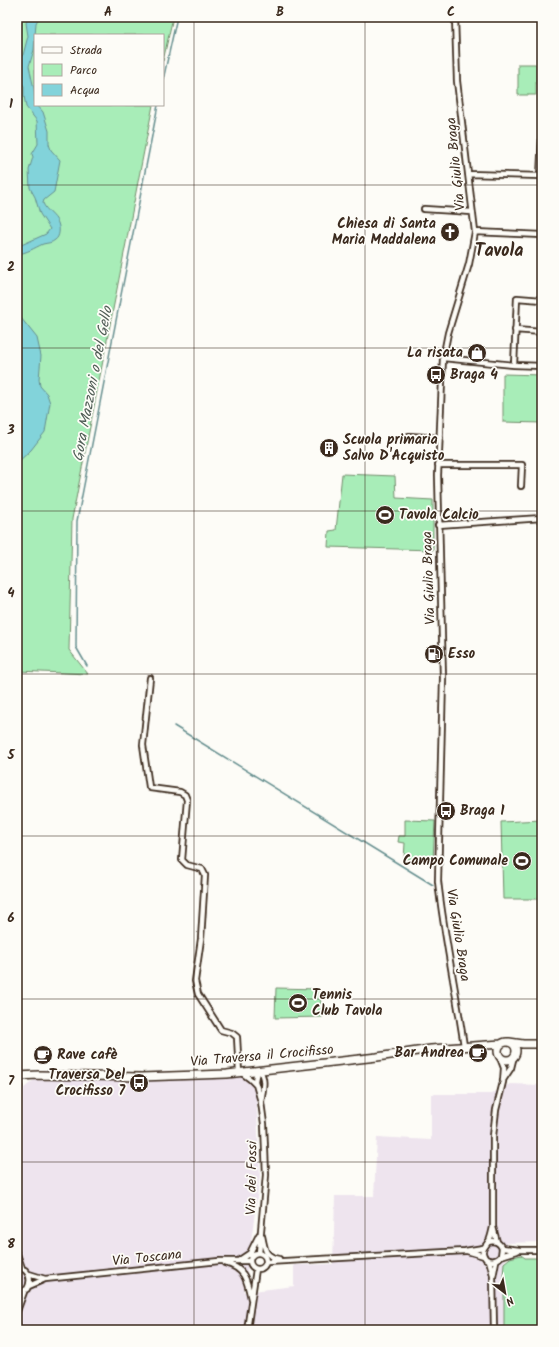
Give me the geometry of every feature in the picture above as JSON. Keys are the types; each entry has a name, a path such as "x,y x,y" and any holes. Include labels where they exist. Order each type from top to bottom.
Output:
{"street":[{"name":"Via Giulio Braga","path":"455,17 457,81 475,232 469,264 448,333 443,358 438,465 438,525 443,678 438,881 441,909 464,1046"},
{"path":"468,174 541,176 542,136"},
{"path":"424,209 472,212"},
{"path":"475,232 542,235"},
{"path":"514,365 517,298 542,300"},
{"path":"515,330 542,332"},
{"path":"443,358 514,365 542,366"},
{"path":"409,436 440,438"},
{"path":"438,465 522,465 521,486"},
{"path":"438,525 542,518"},
{"path":"150,678 143,746 149,787 180,792 185,795 187,800 182,860 187,865 202,868 205,875 201,939 195,981 198,994 221,1030 232,1033 237,1037 241,1073"},
{"path":"503,1082 511,1068 515,1055 515,1047 509,1042"},
{"path":"267,1262 264,1255 259,1253 254,1254 250,1261 251,1265 256,1269 263,1268 267,1262 283,1260 465,1251 483,1248 488,1242 493,1227 493,1136 496,1110 503,1082 504,1068 499,1053 501,1044 509,1042 542,1044"},
{"name":"Via Traversa il Crocifisso","path":"17,1091 17,1079 39,1075 141,1077 241,1073 464,1046 501,1044"},
{"path":"499,1053 507,1060 521,1050 534,1044"},
{"name":"Via Traversa il Crocifisso","path":"486,1046 493,1048 499,1053"},
{"name":"Via dei Fossi","path":"259,1253 266,1175 264,1124 261,1102 255,1078 259,1070 263,1076 261,1102"},
{"name":"Via dei Fossi","path":"263,1083 270,1070"},
{"name":"Via dei Fossi","path":"241,1073 250,1079 256,1086"},
{"path":"493,1227 498,1242 502,1248 501,1256"},
{"path":"262,1230 265,1251 269,1256 275,1259 283,1260"},
{"path":"237,1261 250,1253 262,1230"},
{"path":"488,1242 498,1242"},
{"path":"483,1248 484,1256"},
{"path":"502,1248 542,1250"},
{"path":"489,1260 496,1260 501,1256 520,1250"},
{"path":"465,1251 484,1256 489,1260 493,1277"},
{"path":"17,1254 19,1268 28,1274 30,1278 29,1286 24,1292 17,1311"},
{"path":"494,1330 493,1277 496,1260"},
{"name":"Via Toscana","path":"29,1286 45,1279 219,1262 250,1261"},
{"path":"219,1262 233,1265 246,1277 252,1302"},
{"path":"247,1330 256,1269"},
{"name":"Via Toscana","path":"28,1274 45,1279"},
{"path":"17,1294 24,1292"},
{"path":"17,1325 17,1330"}],"shaded area":[{"path":"243,1077 254,1085 256,1090 260,1176 244,1292 294,1286 294,1265 333,1264 335,1196 374,1196 377,1137 431,1140 431,1094 491,1094 510,1084 542,1085 542,1242 506,1243 504,1330 17,1330 17,1206 21,1206 20,1100 24,1088 34,1080 138,1080"}],"green space":[{"path":"17,17 173,17 164,57 164,34 34,34 34,106 153,106 72,519 69,650 88,674 17,671"},
{"path":"518,64 536,64 536,95 518,95"},
{"path":"503,374 542,375 542,423 503,422"},
{"name":"Tavola Calcio","path":"342,474 395,476 396,498 433,500 433,550 328,547 329,531 336,530"},
{"path":"405,820 435,821 433,860 404,859 405,843 398,842 399,836 405,836"},
{"name":"Campo Comunale","path":"542,820 542,899 503,899 501,822"},
{"name":"Tennis Club Tavola","path":"276,988 319,989 323,1017 275,1018"},
{"path":"521,1255 525,1258 542,1258 542,1330 504,1330 504,1263 510,1258"}],"water":[{"path":"28,17 39,17 36,23 34,50 29,66 34,89 34,106 38,106 43,112 49,131 49,144 51,150 60,160 54,192 44,200 43,203 57,220 59,225 59,235 54,241 17,254 17,246 46,234 50,229 40,214 35,197 30,188 29,170 33,157 32,154 38,144 37,121 26,107 24,86 19,79 17,79 17,63 23,55 28,36 26,23"},
{"path":"17,313 37,338 41,356 39,379 40,386 47,394 50,403 45,432 31,450 17,463"}],"waterway":[{"name":"Gora Mazzoni o del Gello","path":"164,76 177,17"},
{"name":"Gora Mazzoni o del Gello","path":"87,666 76,647 77,521 158,106"},
{"path":"174,726 433,885"}],"place":[{"name":"Chiesa di Santa Maria Maddalena","path":"450,232"},
{"name":"La risata","path":"477,353"},
{"name":"Braga 4","path":"436,375"},
{"name":"Scuola primaria Salvo D'Acquisto","path":"329,448"},
{"name":"Tavola Calcio","path":"385,515"},
{"name":"Esso","path":"434,654"},
{"name":"Braga 1","path":"446,811"},
{"name":"Campo Comunale","path":"522,861"},
{"name":"Tennis Club Tavola","path":"298,1003"},
{"name":"Bar Andrea","path":"478,1053"},
{"name":"Rave cafè","path":"43,1055"},
{"name":"Traversa Del Crocifisso 7","path":"139,1083"}],"district":[{"name":"Tavola","path":"499,251"}]}
